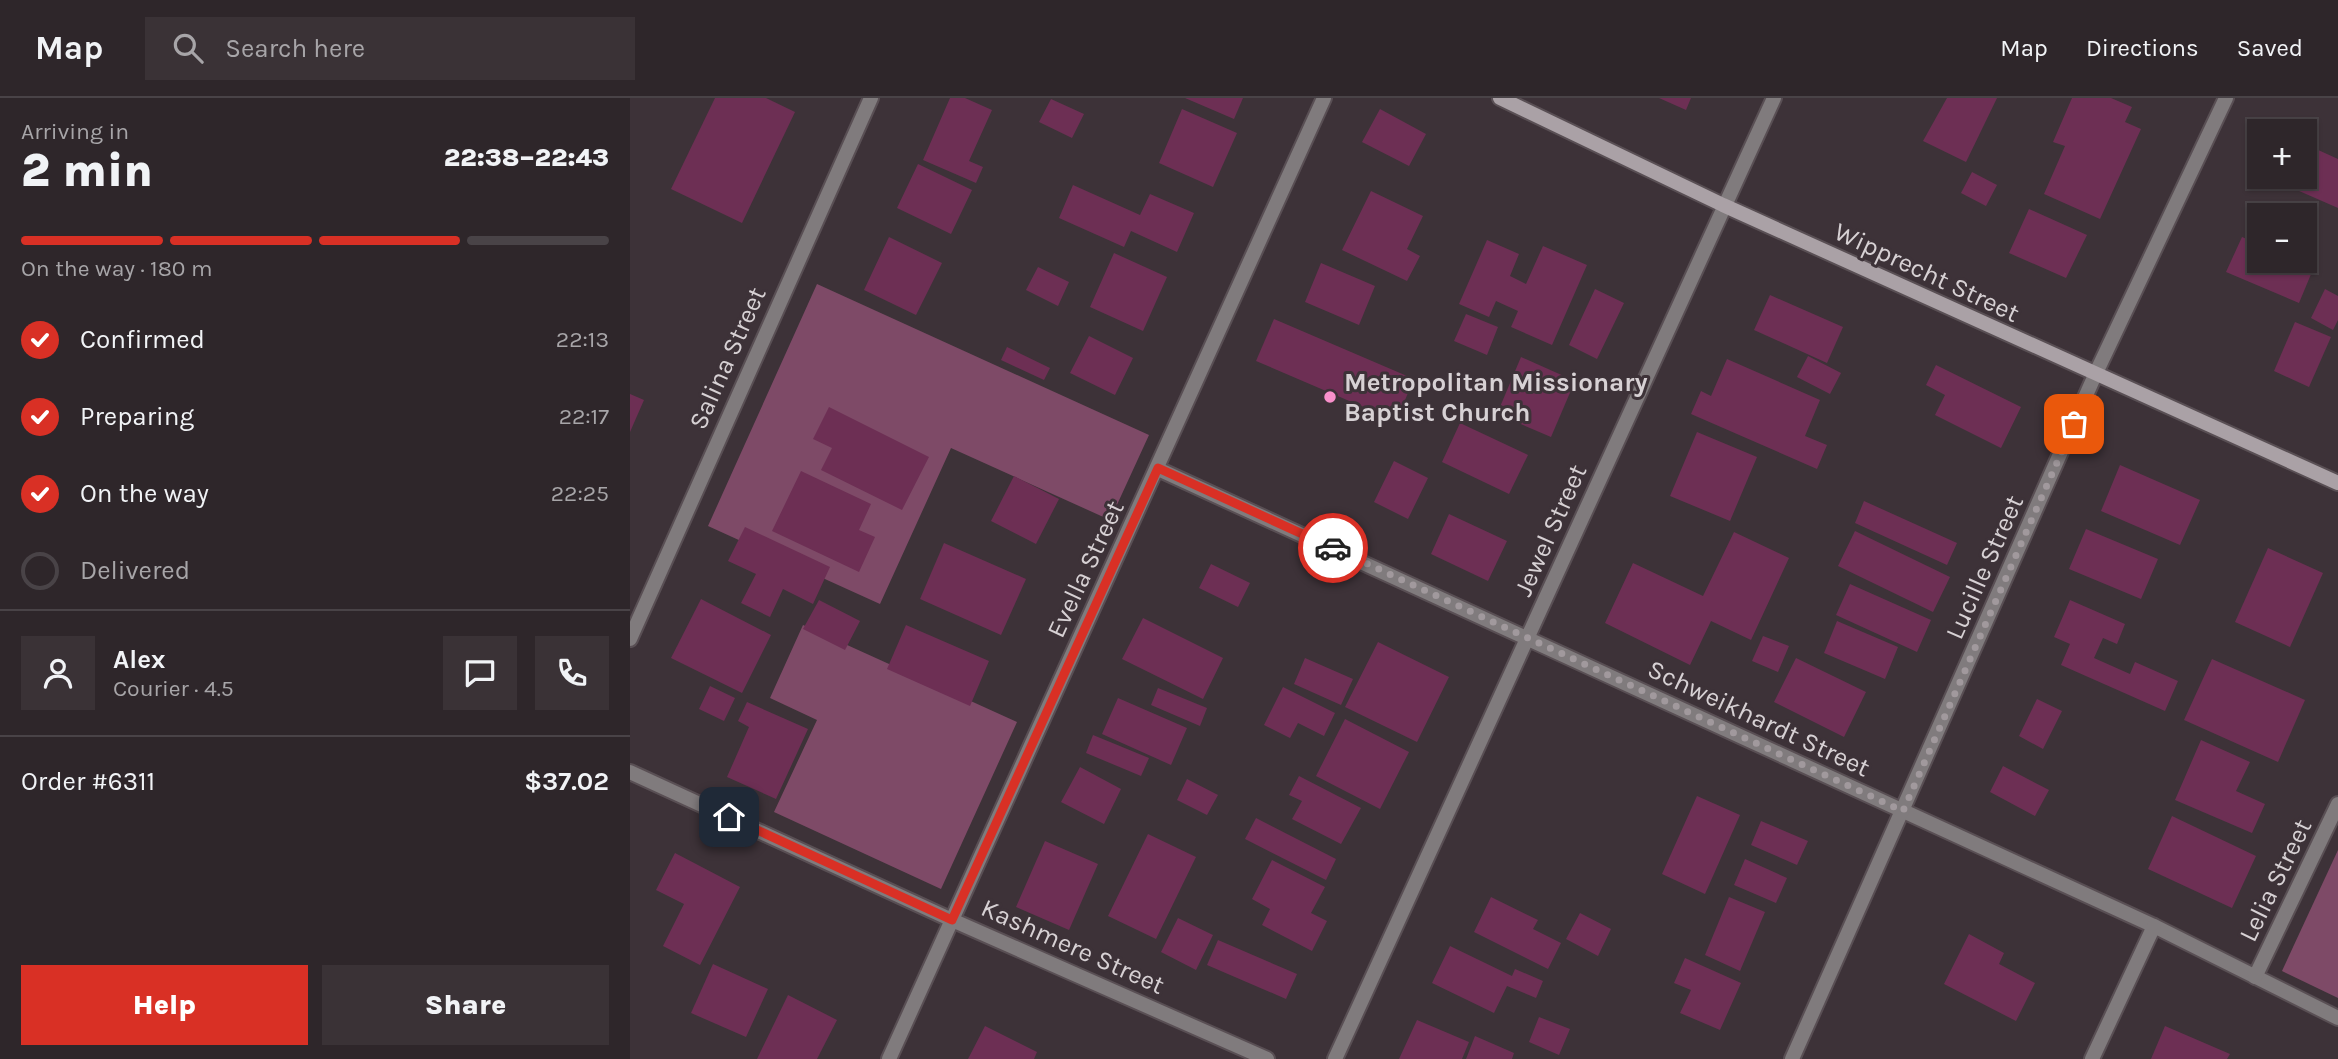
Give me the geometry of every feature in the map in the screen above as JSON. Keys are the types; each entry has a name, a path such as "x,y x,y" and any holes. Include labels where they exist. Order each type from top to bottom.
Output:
{"street":[{"name":"Salina Street","path":"630,639 871,98"},
{"name":"Evella Street","path":"888,1059 1324,98"},
{"name":"Wipprecht Street","path":"1500,98 1723,205 2338,483"},
{"name":"Jewel Street","path":"1335,1059 1774,98"},
{"name":"Lucille Street","path":"1792,1059 2095,375 2226,98"},
{"name":"Schweikhardt Street","path":"1158,468 2154,926 2338,1018"},
{"name":"Kashmere Street","path":"630,772 952,920 1267,1059"},
{"name":"Lelia Street","path":"2255,977 2338,804"},
{"path":"2092,1059 2154,926"}],"shaded area":[{"path":"817,284 1149,435 1110,520 951,448 880,604 708,526"},
{"path":"803,625 1017,722 941,889 774,812 817,720 770,698"},
{"path":"2338,850 2338,998 2282,971"}],"building":[{"path":"715,98 766,98 795,112 742,223 671,189"},
{"path":"950,98 965,98 992,110 969,161 983,167 976,183 923,160"},
{"path":"1185,98 1243,98 1234,119"},
{"path":"1659,98 1691,98 1686,110"},
{"path":"1947,98 1997,98 1966,162 1923,141"},
{"path":"2072,98 2111,98 2132,107 2125,122 2141,129 2100,219 2044,194 2065,146 2053,142"},
{"path":"1051,99 1084,114 1072,138 1039,122"},
{"path":"1182,109 1237,133 1213,187 1159,163"},
{"path":"1380,109 1426,134 1409,166 1362,142"},
{"path":"2317,149 2338,159 2338,208 2294,189 2317,189"},
{"path":"918,164 972,190 951,234 897,208"},
{"path":"1972,172 1997,185 1986,206 1961,193"},
{"path":"1073,185 1140,215 1150,194 1194,213 1177,252 1131,231 1124,247 1059,218"},
{"path":"1371,191 1423,216 1407,249 1420,256 1407,281 1342,250"},
{"path":"2029,209 2087,235 2066,278 2009,253"},
{"path":"889,237 942,263 916,315 864,290"},
{"path":"2242,237 2247,239 2247,273 2312,273 2299,303 2226,272"},
{"path":"1487,240 1519,254 1510,276 1526,284 1543,246 1587,265 1552,345 1511,327 1518,311 1496,301 1489,317 1459,304"},
{"path":"1114,253 1167,277 1143,331 1090,307"},
{"path":"1321,263 1375,286 1359,325 1305,302"},
{"path":"1038,267 1069,282 1058,306 1026,290"},
{"path":"1595,289 1624,303 1597,359 1569,345"},
{"path":"2325,289 2338,296 2338,320 2333,330 2311,318"},
{"path":"1770,295 1843,327 1827,363 1754,330"},
{"path":"1466,314 1498,327 1487,355 1454,341"},
{"path":"1274,319 1414,379 1396,421 1256,361"},
{"path":"2295,322 2331,337 2309,387 2274,371"},
{"path":"1089,336 1133,358 1115,395 1070,373"},
{"path":"1007,347 1050,368 1044,380 1001,360"},
{"path":"1808,356 1841,373 1830,394 1797,377"},
{"path":"1521,357 1575,381 1551,437 1497,414"},
{"path":"1727,359 1820,400 1805,436 1827,445 1817,469 1691,414 1701,391 1711,396"},
{"path":"1936,365 2021,407 2001,448 1935,415 1945,395 1926,385"},
{"path":"630,394 644,400 630,432"},
{"path":"829,407 929,457 902,510 821,470 832,448 813,439"},
{"path":"1460,423 1528,455 1509,494 1442,462"},
{"path":"1697,432 1757,457 1730,521 1670,496"},
{"path":"1394,461 1428,478 1408,519 1374,502"},
{"path":"2120,465 2200,500 2180,545 2101,511"},
{"path":"801,471 871,504 859,530 875,537 859,572 772,531"},
{"path":"1014,476 1059,499 1036,544 991,521"},
{"path":"1864,501 1957,543 1947,565 1855,523"},
{"path":"1449,514 1507,541 1488,581 1431,554"},
{"path":"745,527 830,567 813,604 783,589 770,617 741,603 756,574 728,561"},
{"path":"2086,529 2158,559 2141,599 2069,569"},
{"path":"1855,531 1950,577 1933,612 1838,566"},
{"path":"1734,532 1789,558 1751,640 1711,621 1690,665 1605,623 1633,563 1703,596"},
{"path":"944,543 1026,579 1001,635 920,599"},
{"path":"2268,548 2323,573 2290,647 2235,622"},
{"path":"1211,564 1250,583 1238,607 1199,588"},
{"path":"1850,584 1931,620 1917,652 1836,615"},
{"path":"701,599 771,635 742,693 671,658"},
{"path":"819,600 860,621 845,650 803,629"},
{"path":"2070,600 2125,624 2117,644 2103,638 2094,658 2130,674 2135,662 2178,681 2165,711 2061,665 2070,644 2054,637"},
{"path":"1143,618 1223,658 1203,699 1122,659"},
{"path":"1837,621 1898,647 1885,679 1824,653"},
{"path":"906,625 989,661 970,706 887,669"},
{"path":"1763,636 1789,646 1778,672 1752,661"},
{"path":"1378,642 1449,677 1417,742 1345,707"},
{"path":"1305,658 1353,679 1341,705 1294,684"},
{"path":"1796,658 1866,692 1844,737 1774,702"},
{"path":"2212,659 2305,700 2278,762 2184,720"},
{"path":"710,686 735,698 724,721 699,709"},
{"path":"1283,687 1335,713 1324,736 1298,723 1290,738 1264,725"},
{"path":"1158,688 1207,708 1200,726 1151,705"},
{"path":"1118,698 1187,728 1171,765 1102,734"},
{"path":"2037,699 2062,711 2043,749 2019,736"},
{"path":"747,702 808,729 776,799 727,777 749,727 738,721"},
{"path":"1345,719 1409,752 1380,809 1316,776"},
{"path":"1093,735 1149,758 1141,776 1086,753"},
{"path":"2201,740 2250,762 2236,791 2265,804 2252,833 2175,800"},
{"path":"2003,766 2049,790 2035,816 1990,792"},
{"path":"1080,767 1121,789 1104,824 1061,802"},
{"path":"1299,776 1361,808 1341,844 1292,819 1302,801 1289,795"},
{"path":"1187,779 1218,795 1207,815 1177,800"},
{"path":"1697,796 1740,815 1705,894 1662,874"},
{"path":"2172,816 2256,856 2232,908 2148,869"},
{"path":"1256,818 1336,859 1326,880 1245,839"},
{"path":"1761,821 1808,841 1797,865 1751,845"},
{"path":"1148,834 1196,857 1156,939 1108,916"},
{"path":"1045,841 1098,864 1069,930 1016,907"},
{"path":"675,853 740,887 700,965 663,946 684,904 656,890"},
{"path":"1745,859 1787,878 1776,903 1734,885"},
{"path":"1272,860 1325,887 1311,913 1327,921 1312,951 1262,925 1270,909 1252,899"},
{"path":"1491,897 1538,920 1533,929 1561,943 1548,969 1474,932"},
{"path":"1729,897 1765,912 1740,971 1705,955"},
{"path":"1580,913 1611,929 1598,956 1566,939"},
{"path":"1178,918 1213,935 1196,970 1161,952"},
{"path":"1969,934 2004,953 1999,964 2035,983 2016,1021 1944,984"},
{"path":"1218,940 1297,974 1286,999 1207,965"},
{"path":"1450,946 1512,976 1515,969 1543,981 1536,998 1507,986 1494,1013 1432,983"},
{"path":"1685,958 1741,983 1720,1030 1680,1013 1691,990 1674,983"},
{"path":"713,964 768,989 746,1037 691,1013"},
{"path":"788,995 837,1020 817,1059 757,1059"},
{"path":"1539,1017 1570,1029 1559,1055 1529,1042"},
{"path":"1417,1020 1469,1042 1462,1059 1399,1059"},
{"path":"985,1026 1037,1052 1034,1059 968,1059"},
{"path":"2165,1026 2230,1054 2227,1059 2151,1059"},
{"path":"1475,1036 1514,1053 1512,1059 1466,1059"}],"way so far":[{"path":"1333,548 1903,811 2074,424"}],"place":[{"name":"Metropolitan Missionary Baptist Church","path":"1330,397"}],"route":[{"path":"729,817 952,920 1158,468 1333,548"}]}
